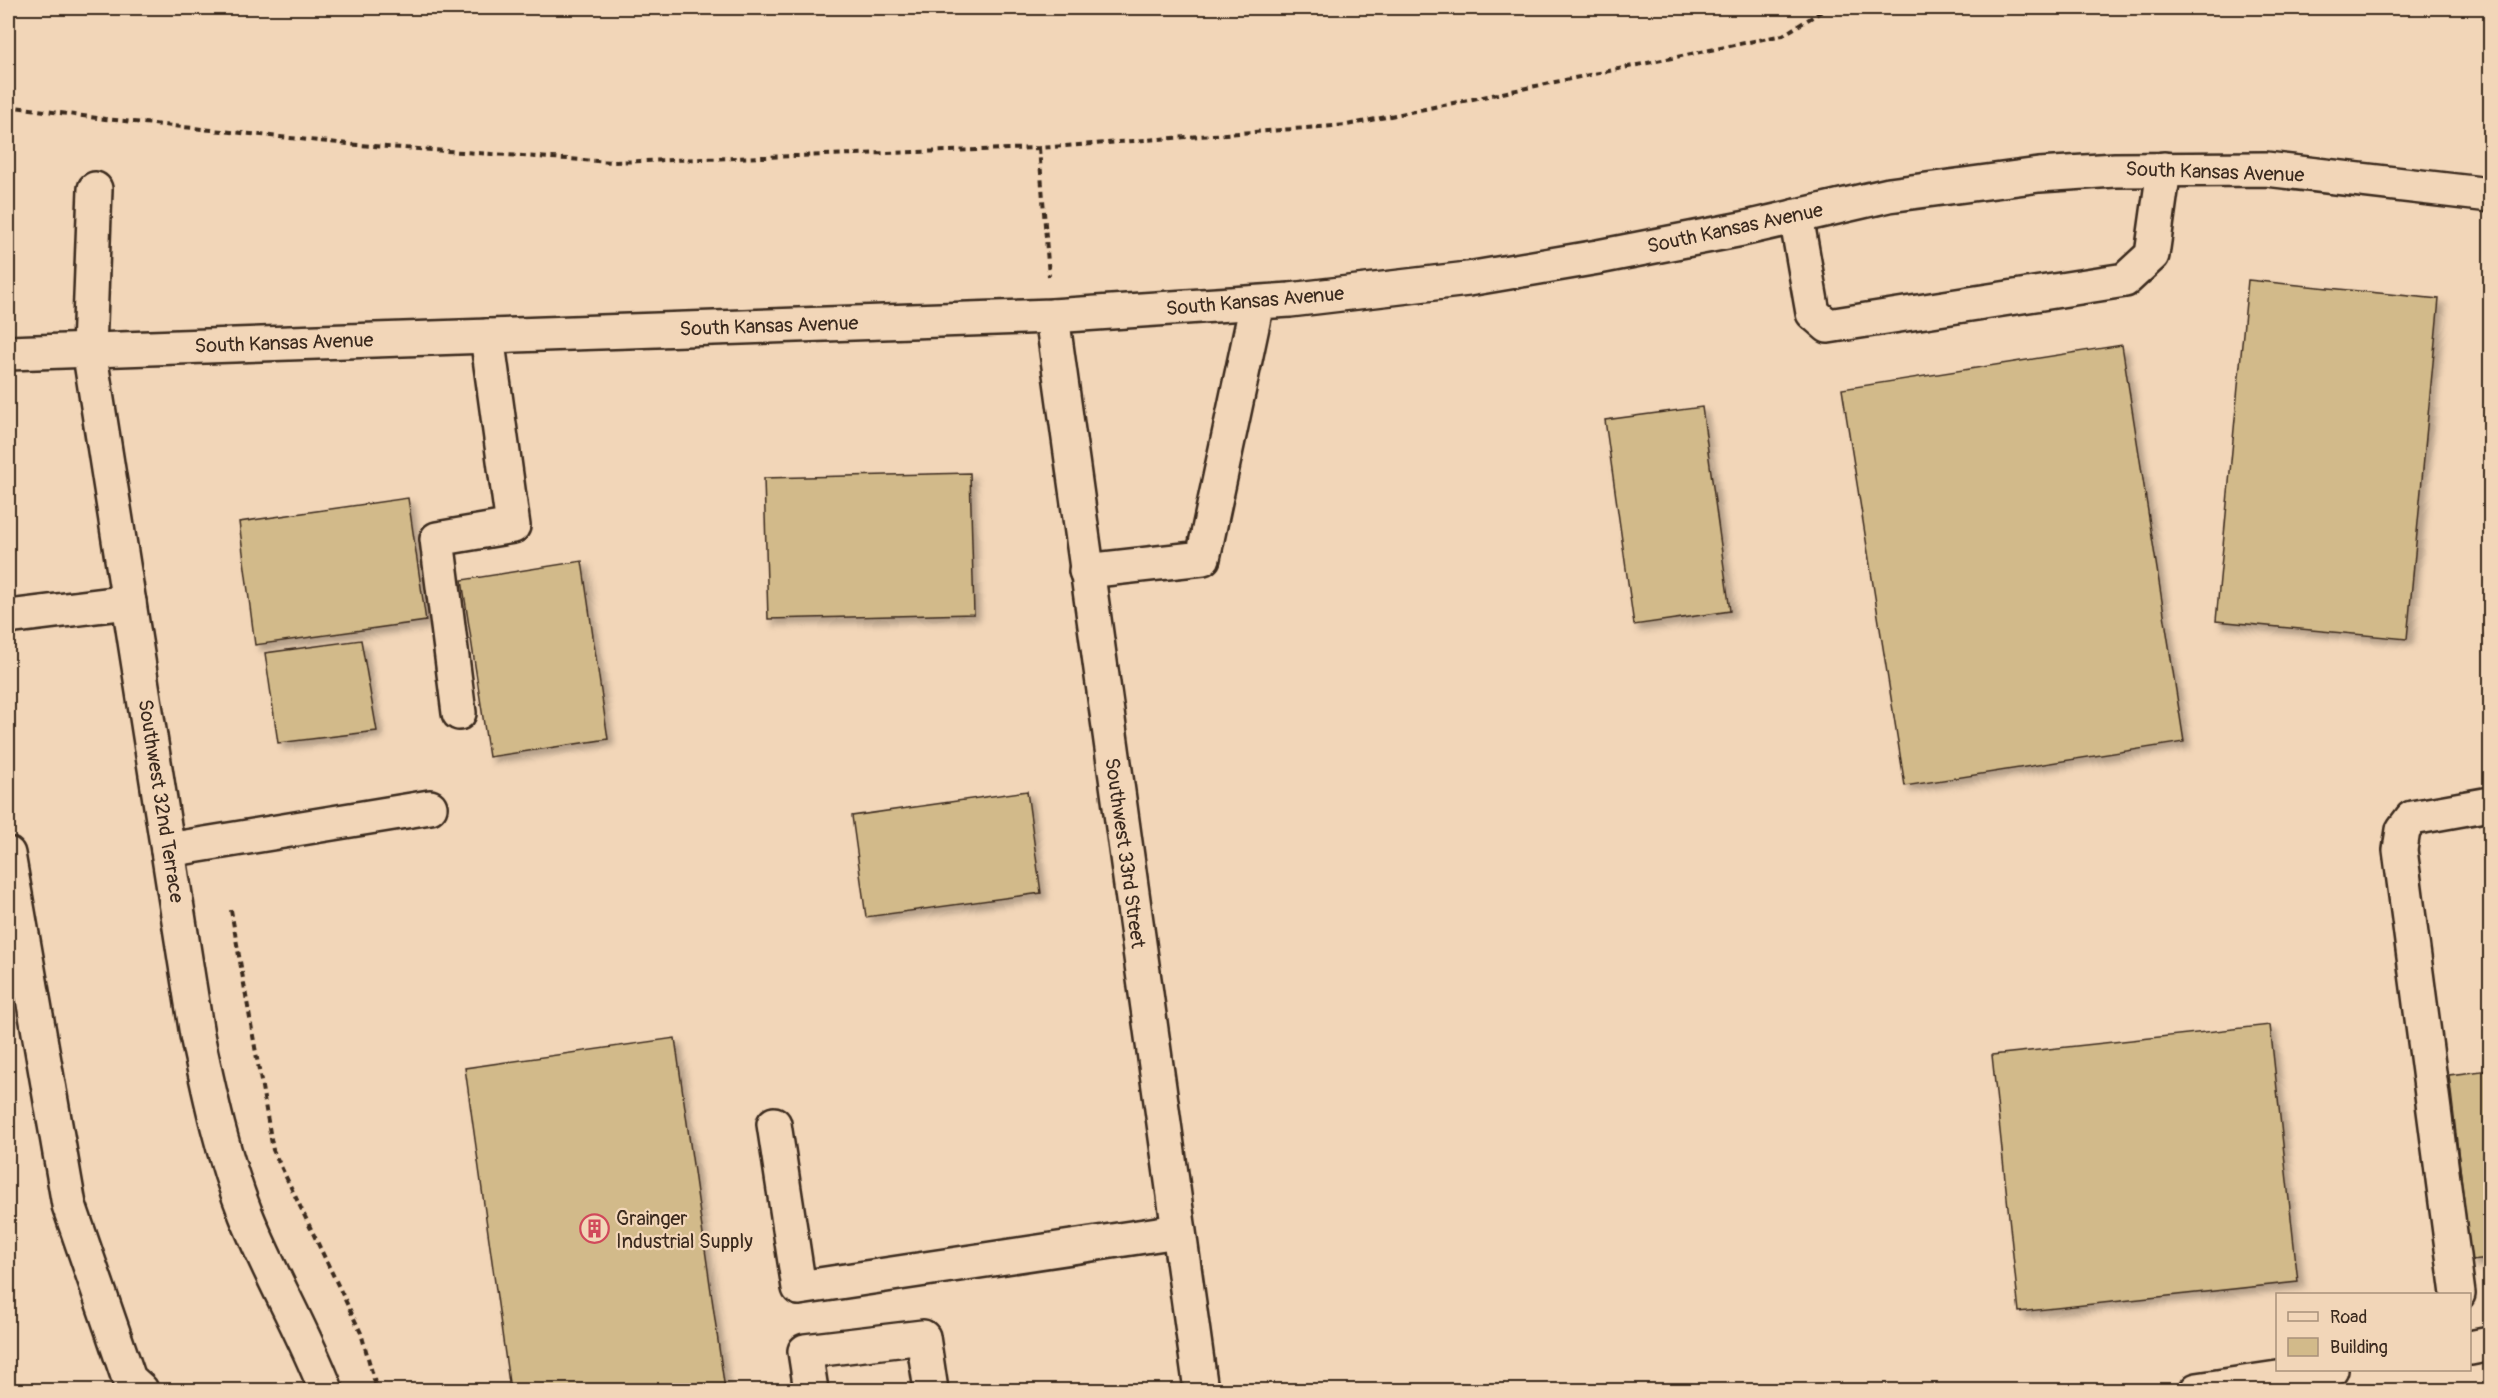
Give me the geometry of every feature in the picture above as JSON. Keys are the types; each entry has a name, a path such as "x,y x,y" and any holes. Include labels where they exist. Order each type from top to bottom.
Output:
{"main road":[{"name":"South Kansas Avenue","path":"8,353 1052,316 1257,303 1467,279 1742,230 1889,195 2039,175 2115,170 2266,169 2490,195"},
{"path":"1796,216 1813,313 1828,326 2125,280 2152,255 2164,170"},
{"name":"Southwest 32nd Terrace","path":"95,189 89,349 197,1035 215,1123 246,1214 313,1356 326,1390"},
{"path":"1086,571 1203,558 1257,303"},
{"name":"Southwest 33rd Street","path":"1052,316 1201,1390"},
{"path":"459,713 437,539 513,526 487,336"},
{"path":"8,616 129,602"},
{"path":"2458,1293 2400,850 2403,830 2412,818 2490,804"},
{"path":"168,850 430,807"},
{"path":"8,854 69,1205 129,1379 141,1390"},
{"path":"774,1125 799,1288 1178,1231"},
{"path":"811,1390 805,1352 922,1337 931,1390"},
{"path":"2471,1348 2490,1344"},
{"path":"2197,1390 2324,1371"}],"path":[{"path":"8,106 105,119 358,145 612,162 1039,148 1347,125 1783,35 1827,8"},
{"path":"1039,148 1052,316"},
{"path":"231,910 273,1150 361,1333 377,1390"}],"building":[{"path":"2248,280 2439,299 2407,639 2216,621"},
{"path":"2122,345 2184,742 1905,786 1842,389"},
{"path":"1702,407 1730,611 1634,625 1605,420"},
{"path":"970,473 974,614 768,619 764,478"},
{"path":"408,498 426,621 255,645 239,522"},
{"path":"582,561 608,739 489,757 462,580"},
{"path":"361,640 377,731 278,743 265,653"},
{"path":"1027,791 1041,893 866,917 852,816"},
{"path":"2270,1025 2298,1282 2019,1312 1992,1055"},
{"name":"Grainger Industrial Supply","path":"675,1038 725,1390 510,1390 465,1068"},
{"path":"2490,1070 2490,1259 2471,1261 2449,1075"}],"place":[{"name":"Grainger Industrial Supply","path":"595,1229"}]}
